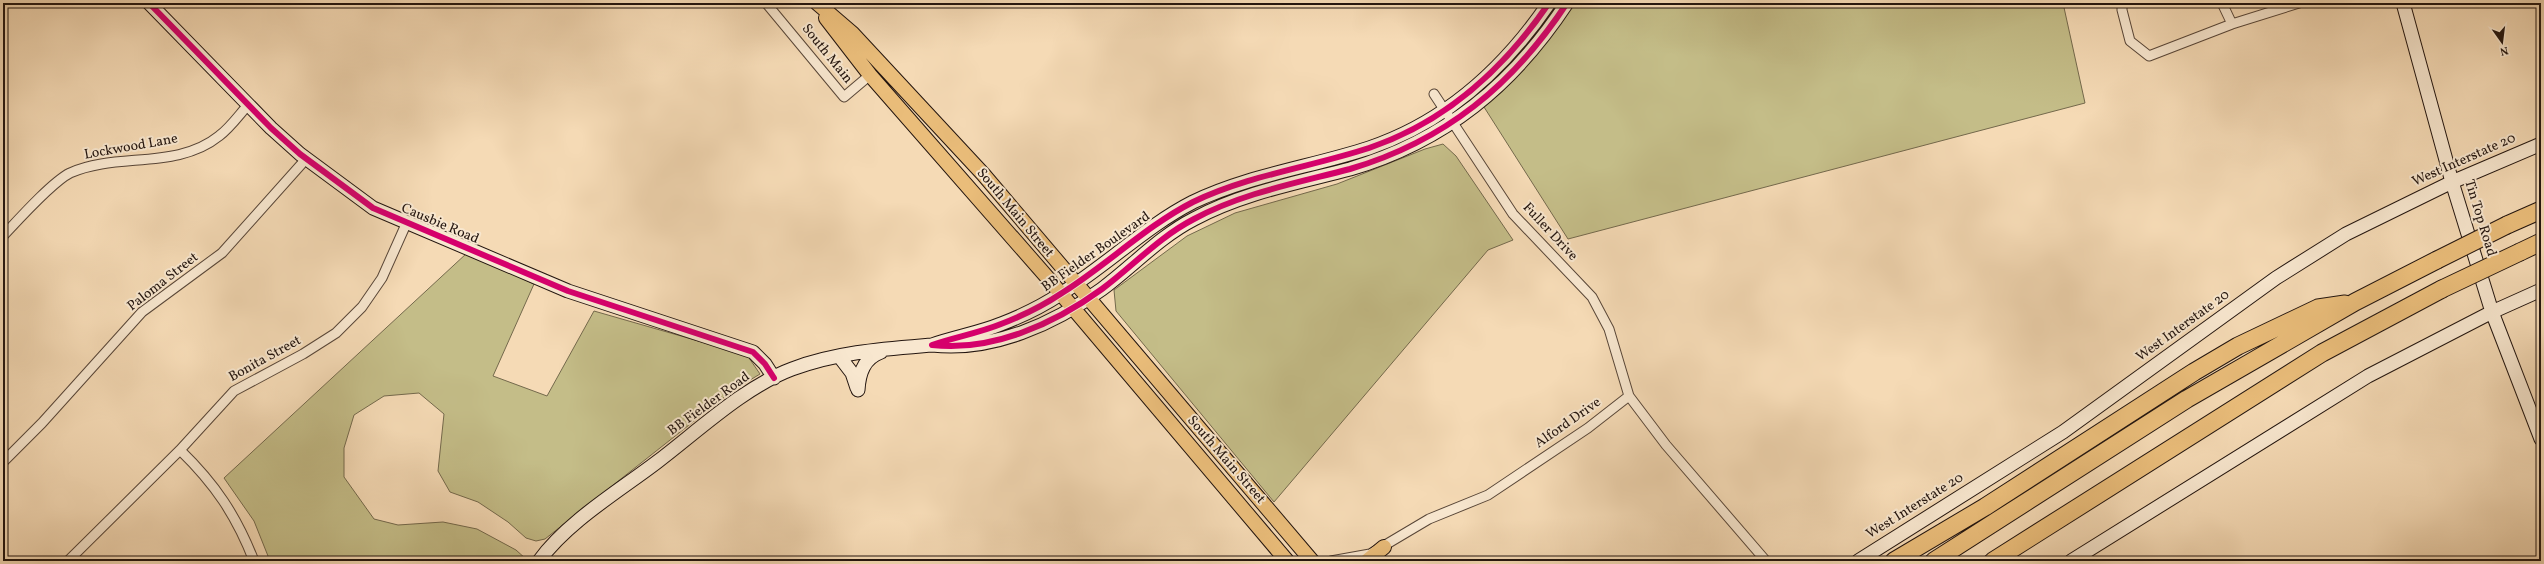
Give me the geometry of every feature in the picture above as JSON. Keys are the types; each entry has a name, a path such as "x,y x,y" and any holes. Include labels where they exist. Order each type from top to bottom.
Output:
{"highway":[{"path":"1934,561 2187,399 2355,302 2507,225 2541,210"},
{"path":"1993,561 2322,353 2442,289 2541,242"},
{"path":"1894,561 1985,507 2194,372 2238,346 2318,308 2355,302"},
{"path":"2012,561 2076,518 2089,500"}],"main road":[{"name":"South Main Street","path":"816,3 870,75 1061,294 1283,556"},
{"name":"South Main Street","path":"816,3 852,33 982,174 1312,561"},
{"path":"1367,561 1384,547"},
{"path":"1283,556 1298,561"}],"street":[{"name":"Causbie Road","path":"149,3 248,105 306,159 373,208 568,291 753,352 765,364 774,378"},
{"name":"South Main","path":"766,3 844,97 870,75"},
{"name":"BB Fielder Boulevard","path":"932,346 1000,325 1061,294 1166,218 1193,203 1245,181 1376,145 1446,111 1479,86 1507,58 1549,3"},
{"name":"BB Fielder Boulevard","path":"932,346 957,348 985,344 1015,335 1088,298 1174,230 1215,208 1248,196 1372,161 1422,140 1453,123 1486,98 1518,67 1548,32 1567,3"},
{"path":"2122,3 2122,10 2130,41 2149,56 2232,24 2299,3"},
{"path":"2222,3 2232,24"},
{"name":"Tin Top Road","path":"2403,3 2452,182 2492,312 2541,439"},
{"name":"Fuller Drive","path":"1434,94 1513,214 1592,296 1608,329 1628,396"},
{"name":"Lockwood Lane","path":"3,236 38,200 69,174 96,166 150,160 197,149 219,136 248,105"},
{"name":"West Interstate 20","path":"1858,561 2063,432 2310,257 2383,214 2452,182 2541,144"},
{"name":"Paloma Street","path":"3,462 42,423 142,312 222,253 306,159"},
{"name":"Bonita Street","path":"68,561 180,450 234,391 303,354 329,337 362,307 382,278 407,222"},
{"path":"2071,561 2368,376 2492,312 2541,290"},
{"name":"BB Fielder Road","path":"538,561 572,526 723,412 774,378 791,370 839,356 889,349 932,346"},
{"path":"839,356 852,374 858,390 860,372 869,358 889,349"},
{"path":"1628,396 1666,445 1766,561"},
{"name":"Alford Drive","path":"1331,561 1370,554 1429,519 1488,495 1588,428 1628,396"},
{"path":"180,450 206,476 232,512 254,561"}],"shaded area":[{"path":"1571,3 2063,3 2085,103 1568,239 1484,107 1521,70 1551,32"},
{"path":"1443,144 1456,156 1513,240 1488,250 1274,502 1116,311 1114,290 1187,236 1235,213 1337,184 1425,149"},
{"path":"467,253 534,284 493,376 547,396 594,311 747,355 760,374 732,391 545,539 536,541 526,538 508,522 478,502 450,492 438,471 444,414 419,393 384,396 354,415 344,448 344,477 374,519 398,525 443,522 477,529 516,550 526,559 524,561 270,561 254,521 224,478"}],"cycle path":[{"path":"149,3 271,128 300,154 373,208 568,291 753,352 765,364 774,378"},
{"path":"1549,3 1532,27 1493,71 1448,108 1423,124 1397,137 1369,148 1258,178 1193,202 1159,222 1079,282 1040,306 993,327 932,345 955,346 977,344 1000,340 1022,333 1064,314 1083,302 1102,289 1169,234 1212,210 1250,195 1350,169 1384,157 1416,143 1446,126 1474,106 1500,84 1524,60 1546,33 1567,3"}]}
